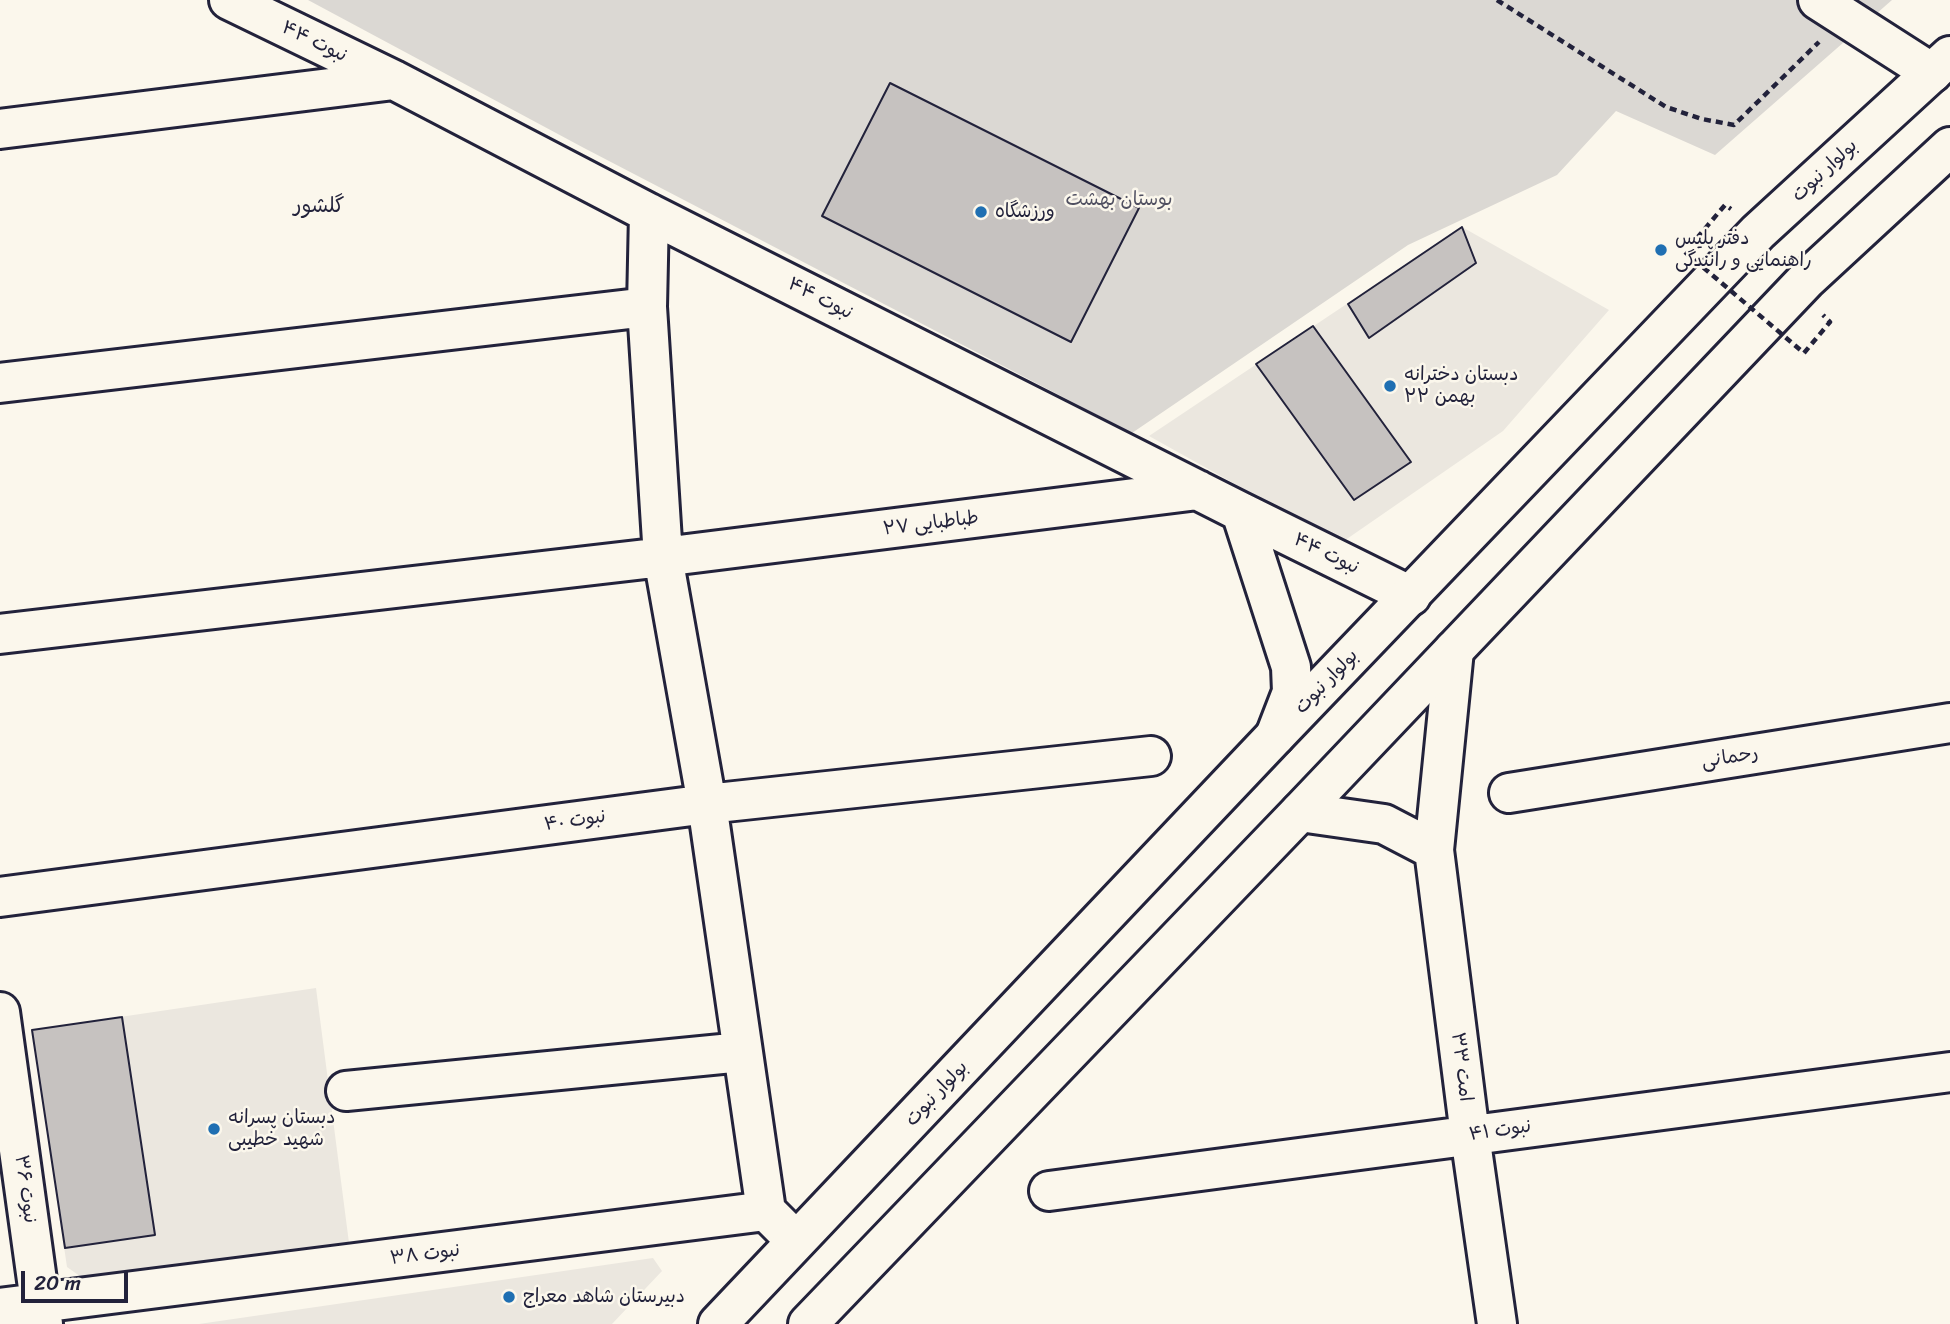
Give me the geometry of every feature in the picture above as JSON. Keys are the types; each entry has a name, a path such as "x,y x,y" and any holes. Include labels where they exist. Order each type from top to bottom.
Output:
{"street":[{"name":"نبوت ۴۴","path":"229,0 394,80 649,213 1411,596"},
{"path":"1831,8 1941,64"},
{"name":"بولوار نبوت","path":"718,1324 1275,736 1758,232 1941,64"},
{"path":"0,129 394,80"},
{"path":"808,1324 1807,279 1950,147"},
{"path":"649,213 647,307 663,557 707,804 766,1211 797,1242"},
{"path":"0,383 647,307"},
{"name":"طباطبایی ۲۷","path":"0,634 663,557 1198,490"},
{"path":"1241,512 1291,667 1292,692 1275,736"},
{"name":"امت ۳۳","path":"1454,650 1434,850 1497,1324"},
{"name":"رحمانی","path":"1509,793 1950,723"},
{"name":"نبوت ۴۰","path":"0,897 707,804 1151,756"},
{"path":"1300,812 1384,824 1434,850"},
{"name":"نبوت ۳۶","path":"0,1012 42,1314"},
{"path":"346,1091 742,1052"},
{"name":"نبوت ۴۱","path":"1049,1191 1950,1072"},
{"name":"نبوت ۳۸","path":"0,1308 42,1314 766,1211"}],"path":[{"path":"1497,0 1666,107 1702,119 1734,125 1831,8"},
{"path":"1725,205 1685,252 1804,353 1830,322"}],"shaded area":[{"path":"1462,227 1609,310 1503,431 1341,543 1149,436"},
{"path":"316,988 349,1243 84,1279 67,1267 32,1030"},
{"name":"دبیرستان شاهد معراج","path":"653,1258 662,1271 612,1324 199,1324"}],"green space":[{"name":"بوستان بهشت","path":"308,0 1892,0 1715,155 1616,111 1557,175 1408,245 1132,433 584,148"}],"building":[{"name":"ورزشگاه","path":"890,83 1139,208 1071,342 822,216"},
{"path":"1462,227 1476,263 1369,338 1348,304"},
{"path":"1313,326 1411,462 1354,500 1256,364"},
{"path":"122,1017 155,1235 65,1248 32,1030"}],"place":[{"name":"ورزشگاه","path":"981,212"},
{"name":"دفتر پلیس راهنمایی و رانندگی","path":"1661,250"},
{"name":"دبستان دخترانه ۲۲ بهمن","path":"1390,386"},
{"name":"دبستان پسرانه شهید خطیبی","path":"214,1129"},
{"name":"دبیرستان شاهد معراج","path":"509,1297"}],"district":[{"name":"گلشور","path":"319,207"}]}
